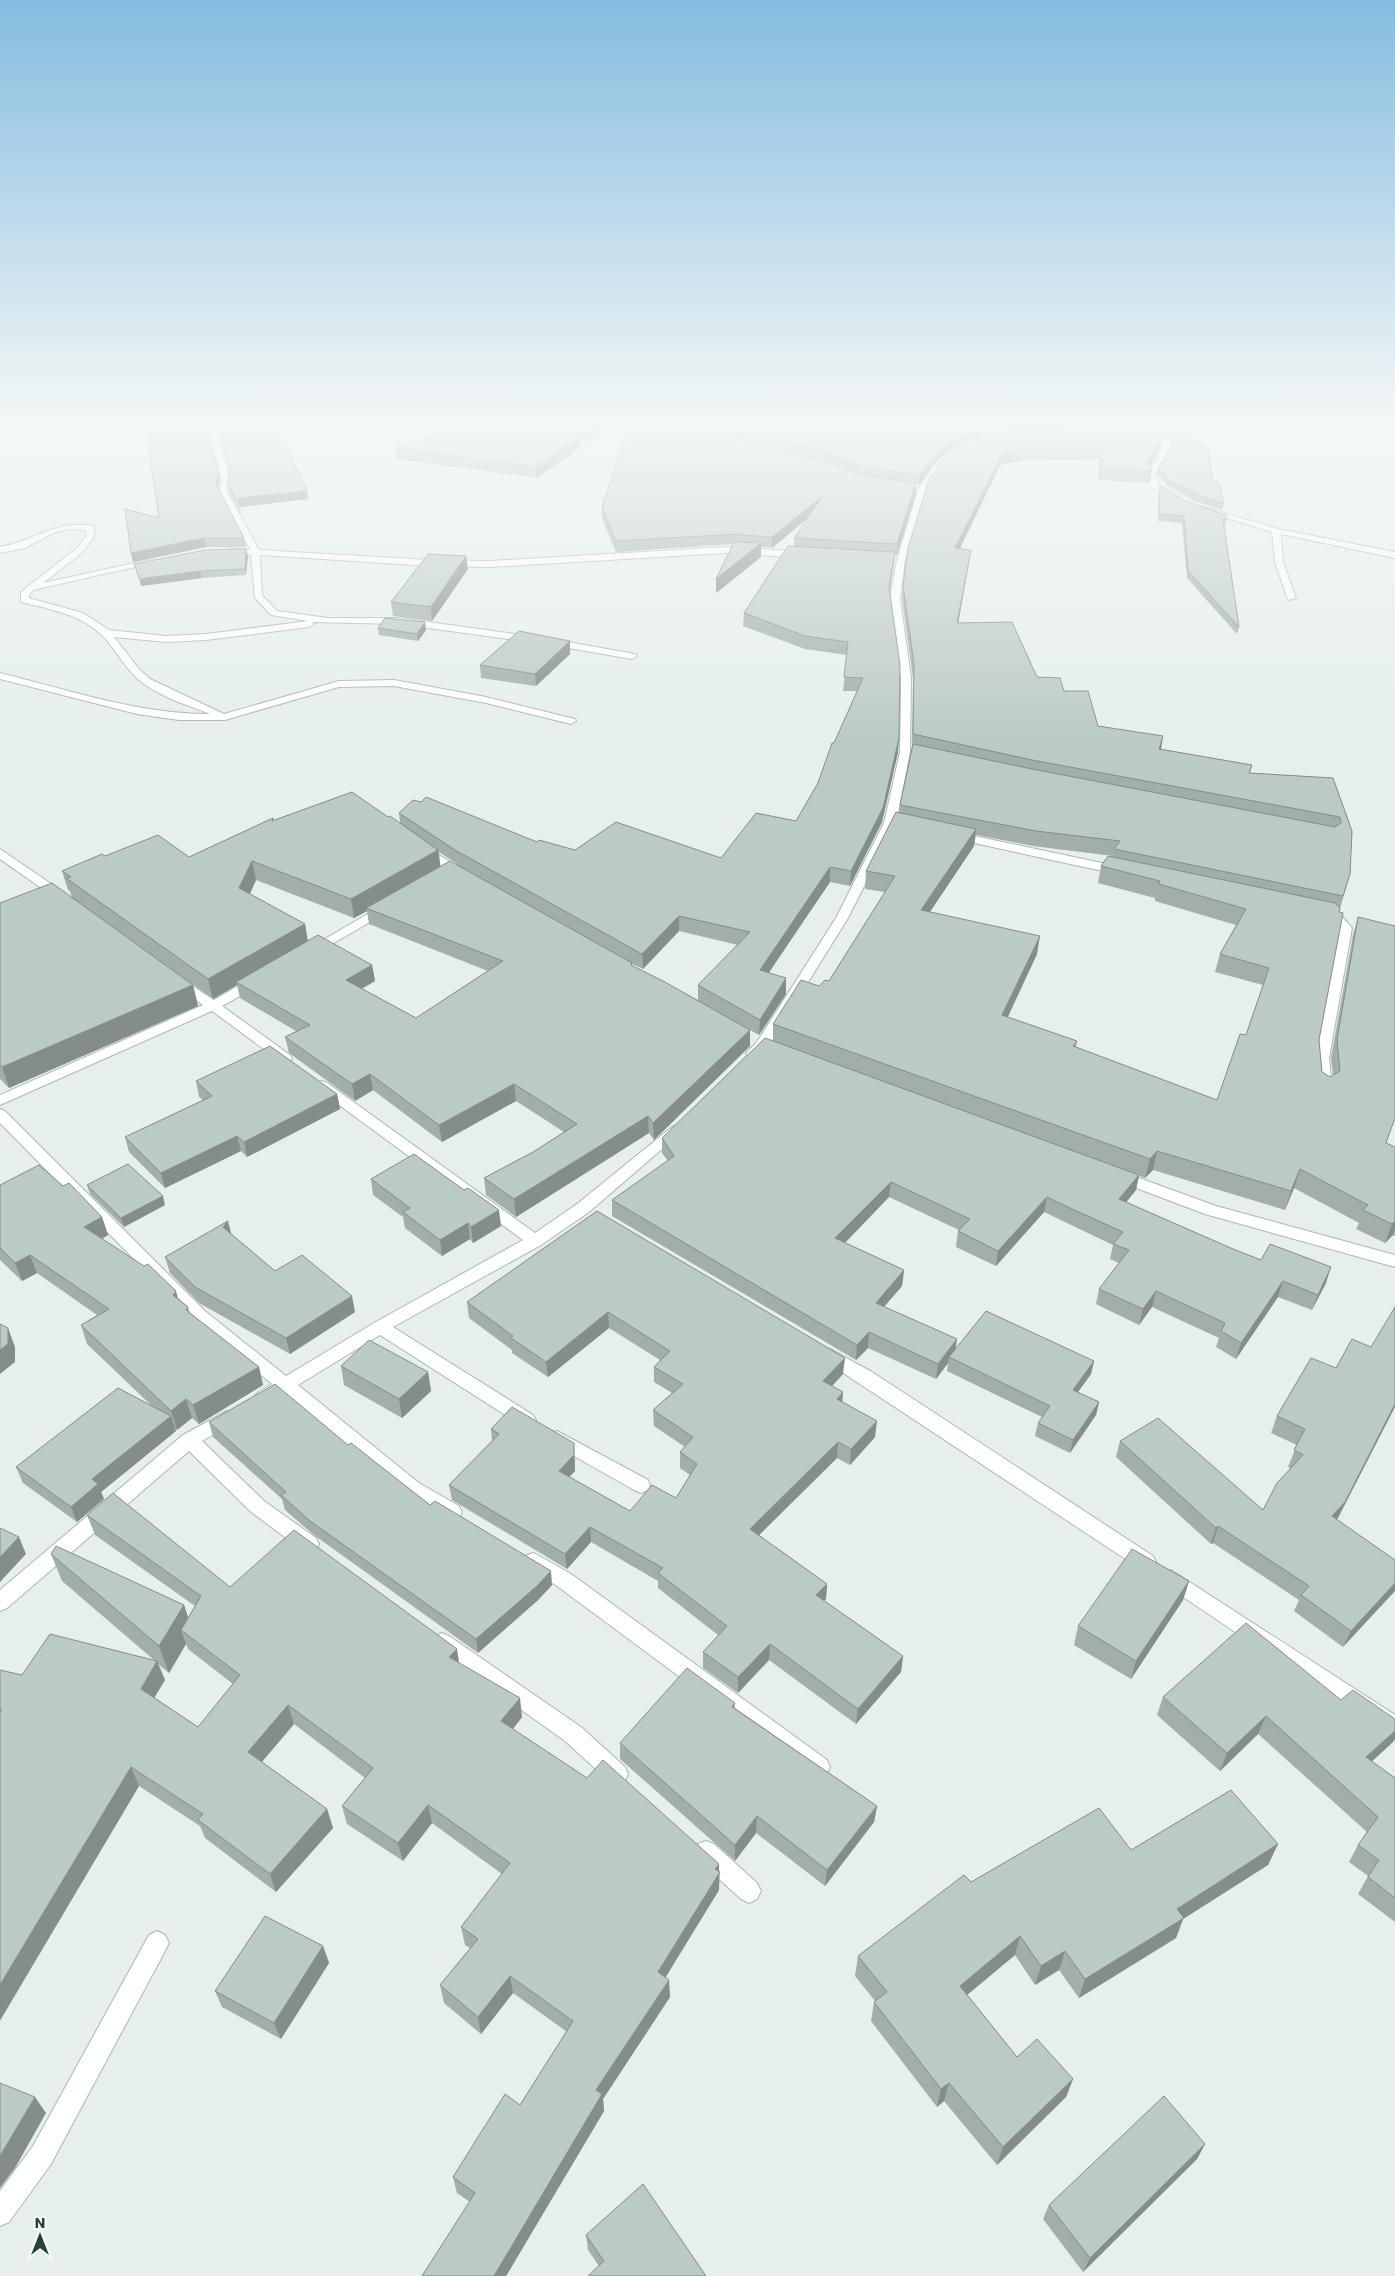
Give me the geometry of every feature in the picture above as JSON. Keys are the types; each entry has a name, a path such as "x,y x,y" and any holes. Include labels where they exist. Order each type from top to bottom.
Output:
{"street":[{"path":"0,550 22,546 50,530 55,529"},
{"path":"90,529 92,535 80,550 30,588 24,594 24,600 54,607 80,616 107,633 132,666 147,682 225,717"},
{"path":"243,529 255,551 258,596 274,613 328,621"},
{"path":"741,1066 842,918 895,824 909,753 906,678 894,599 896,560 905,529"},
{"path":"1270,529 1395,555"},
{"path":"1276,531 1279,562 1291,598"},
{"path":"215,552 255,551 378,561 451,564 489,564 726,550 814,556"},
{"path":"30,588 158,561"},
{"path":"107,633 166,639 206,637 328,621 399,621 551,642 632,656"},
{"path":"0,676 137,711 179,717 225,717 267,703 339,684 394,683 486,700 571,722"},
{"path":"938,833 1132,873"},
{"path":"408,838 452,869 478,884"},
{"path":"0,853 71,904"},
{"path":"435,879 452,869"},
{"path":"299,957 393,903"},
{"path":"1316,912 1335,916 1346,928 1322,1058 1325,1090"},
{"path":"166,972 294,1065"},
{"path":"0,1100 213,1006 264,977"},
{"path":"757,1042 780,1051"},
{"path":"310,1076 535,1240"},
{"path":"0,1114 199,1314 412,1488 471,1524"},
{"path":"253,1403 380,1327 535,1240 583,1208 685,1122"},
{"path":"1111,1172 1212,1210 1395,1260"},
{"path":"583,1208 600,1218"},
{"path":"380,1327 533,1424 641,1485"},
{"path":"814,1346 866,1377 1395,1727"},
{"path":"0,1602 189,1440 237,1412"},
{"path":"189,1440 257,1506 321,1554"},
{"path":"522,1554 564,1580 833,1778"},
{"path":"424,1630 573,1734 632,1787"},
{"path":"690,1839 749,1891"},
{"path":"0,2213 42,2155 157,1943"}],"building":[{"path":"128,529 239,529 244,538 204,538 131,553"},
{"path":"611,529 782,529 772,537 739,534 616,541"},
{"path":"800,529 902,529 897,544 794,538"},
{"path":"914,529 964,529 955,548 971,550 957,623 1012,622 1037,677 1060,678 1064,691 1088,691 1098,726 1163,736 1159,749 1252,765 1249,773 1333,778 1352,831 1350,874 1343,896 1114,849 1120,841 1036,831 900,805 913,744 1032,769 1335,827 1341,823 1340,817 1032,760 913,734 914,664 903,586 908,548"},
{"path":"1185,529 1225,529 1239,627 1188,571"},
{"path":"734,542 761,543 716,579"},
{"path":"788,546 895,552 889,587 900,665 899,738 883,808 851,871 830,867 760,970 786,978 760,1020 698,985 750,932 679,916 642,954 455,850 399,813 413,800 421,802 426,797 537,842 539,840 575,850 616,822 721,858 756,813 796,821 818,783 832,743 834,743 863,678 844,677 848,642 805,636 744,613"},
{"path":"246,549 245,569 200,571 140,579 134,564 205,550"},
{"path":"428,554 466,556 431,607 391,602"},
{"path":"385,618 425,622 417,634 378,628"},
{"path":"519,631 570,641 535,674 480,665"},
{"path":"352,792 438,850 351,899 252,861 239,888 305,924 208,979 66,878 71,877 62,871 102,854 105,856 158,835 189,857 273,818 272,821"},
{"path":"896,812 976,829 921,910 1040,936 1002,1015 1077,1041 1073,1046 1217,1100 1240,1034 1246,1035 1269,968 1220,954 1246,909 1159,884 1160,881 1101,866 1108,856 1335,903 1340,908 1339,912 1343,913 1319,1040 1322,1072 1330,1077 1340,1071 1337,1040 1358,917 1395,926 1395,1118 1386,1143 1395,1147 1395,1221 1392,1224 1363,1210 1368,1205 1300,1169 1291,1191 1157,1151 1150,1159 773,1024 801,980 819,986 825,980 829,981 895,876 866,871"},
{"path":"450,861 632,963 631,965 750,1030 653,1123 648,1116 514,1199 484,1178 533,1152 577,1124 514,1084 439,1125 370,1074 352,1084 285,1037 310,1025 236,982 318,935 372,965 346,980 416,1018 503,961 366,908"},
{"path":"52,883 193,985 2,1067 0,1065 0,903"},
{"path":"765,1038 1139,1175 1119,1199 1233,1249 1261,1260 1270,1244 1331,1267 1318,1295 1283,1281 1241,1343 1221,1331 1225,1323 1156,1291 1143,1309 1099,1289 1129,1250 1113,1244 1123,1232 1047,1197 998,1251 958,1231 970,1219 891,1182 835,1238 904,1270 876,1303 957,1339 938,1364 869,1332 857,1345 612,1200 674,1156 662,1138"},
{"path":"270,1046 337,1094 244,1142 237,1136 161,1173 125,1137 212,1096 196,1081"},
{"path":"414,1154 464,1190 468,1188 499,1210 471,1227 468,1223 440,1240 403,1212 410,1208 371,1179"},
{"path":"128,1164 163,1196 121,1218 87,1185"},
{"path":"39,1165 63,1186 69,1183 102,1217 84,1227 144,1266 148,1264 176,1291 173,1295 188,1307 186,1310 259,1367 193,1405 186,1399 171,1411 81,1325 109,1309 30,1255 15,1263 0,1248 0,1185"},
{"path":"597,1211 845,1358 823,1381 843,1392 837,1399 877,1421 851,1449 838,1442 750,1529 827,1584 816,1595 903,1656 858,1709 770,1644 738,1677 703,1652 727,1626 658,1573 663,1568 590,1527 565,1554 449,1485 499,1434 491,1429 512,1407 574,1443 574,1455 559,1471 630,1511 652,1485 676,1498 697,1464 680,1452 693,1437 653,1410 683,1384 654,1367 670,1351 608,1312 546,1362 511,1338 513,1336 467,1302"},
{"path":"228,1221 223,1227 275,1271 302,1255 352,1296 286,1338 195,1287 165,1257"},
{"path":"1395,1307 1395,1404 1345,1502 1332,1516 1395,1560 1395,1583 1351,1631 1301,1595 1309,1586 1218,1526 1216,1528 1120,1441 1158,1418 1263,1510 1277,1483 1303,1455 1294,1450 1305,1429 1277,1416 1311,1358 1336,1368 1352,1339 1371,1347"},
{"path":"986,1311 1094,1361 1073,1390 1099,1402 1073,1440 1038,1423 1050,1406 949,1357"},
{"path":"0,1324 8,1328 8,1344 0,1350"},
{"path":"369,1340 428,1372 399,1399 341,1366"},
{"path":"275,1384 348,1445 351,1443 430,1505 435,1501 551,1571 537,1586 476,1639 310,1521 281,1495 286,1492 209,1422"},
{"path":"118,1388 171,1416 92,1479 98,1484 71,1507 16,1467"},
{"path":"113,1493 230,1587 294,1530 457,1649 449,1657 520,1698 501,1721 587,1778 603,1760 719,1864 715,1869 720,1872 658,1972 669,1980 596,2090 602,2094 494,2276 422,2276 475,2193 453,2177 505,2094 520,2105 573,2021 510,1976 478,2017 440,1985 478,1939 461,1927 510,1863 428,1805 398,1843 342,1806 373,1768 288,1705 248,1752 327,1809 270,1874 198,1820 203,1814 131,1767 0,1985 0,1712 2,1710 0,1709 0,1670 22,1675 50,1634 157,1661 141,1689 198,1727 240,1675 181,1630 201,1596 87,1515"},
{"path":"0,1528 19,1537 0,1557"},
{"path":"56,1546 184,1605 159,1646 51,1554"},
{"path":"1132,1549 1189,1581 1136,1661 1078,1626"},
{"path":"1246,1623 1341,1700 1353,1690 1395,1719 1395,1731 1366,1757 1395,1778 1395,1898 1368,1877 1379,1860 1358,1845 1378,1817 1266,1716 1227,1753 1163,1697"},
{"path":"687,1668 735,1703 732,1707 877,1806 827,1870 757,1816 735,1845 620,1743"},
{"path":"1231,1790 1278,1844 1177,1909 1184,1918 1085,1979 1065,1951 1041,1966 1020,1936 960,1986 1017,2057 1037,2039 1073,2079 1003,2147 949,2083 941,2089 874,2002 887,1992 858,1956 964,1875 971,1882 1099,1808 1131,1850"},
{"path":"265,1916 323,1946 274,2023 215,1991"},
{"path":"0,2083 35,2097 0,2156"},
{"path":"1164,2096 1205,2144 1090,2258 1049,2205"},
{"path":"643,2184 706,2276 588,2276 604,2261 586,2235"}]}
